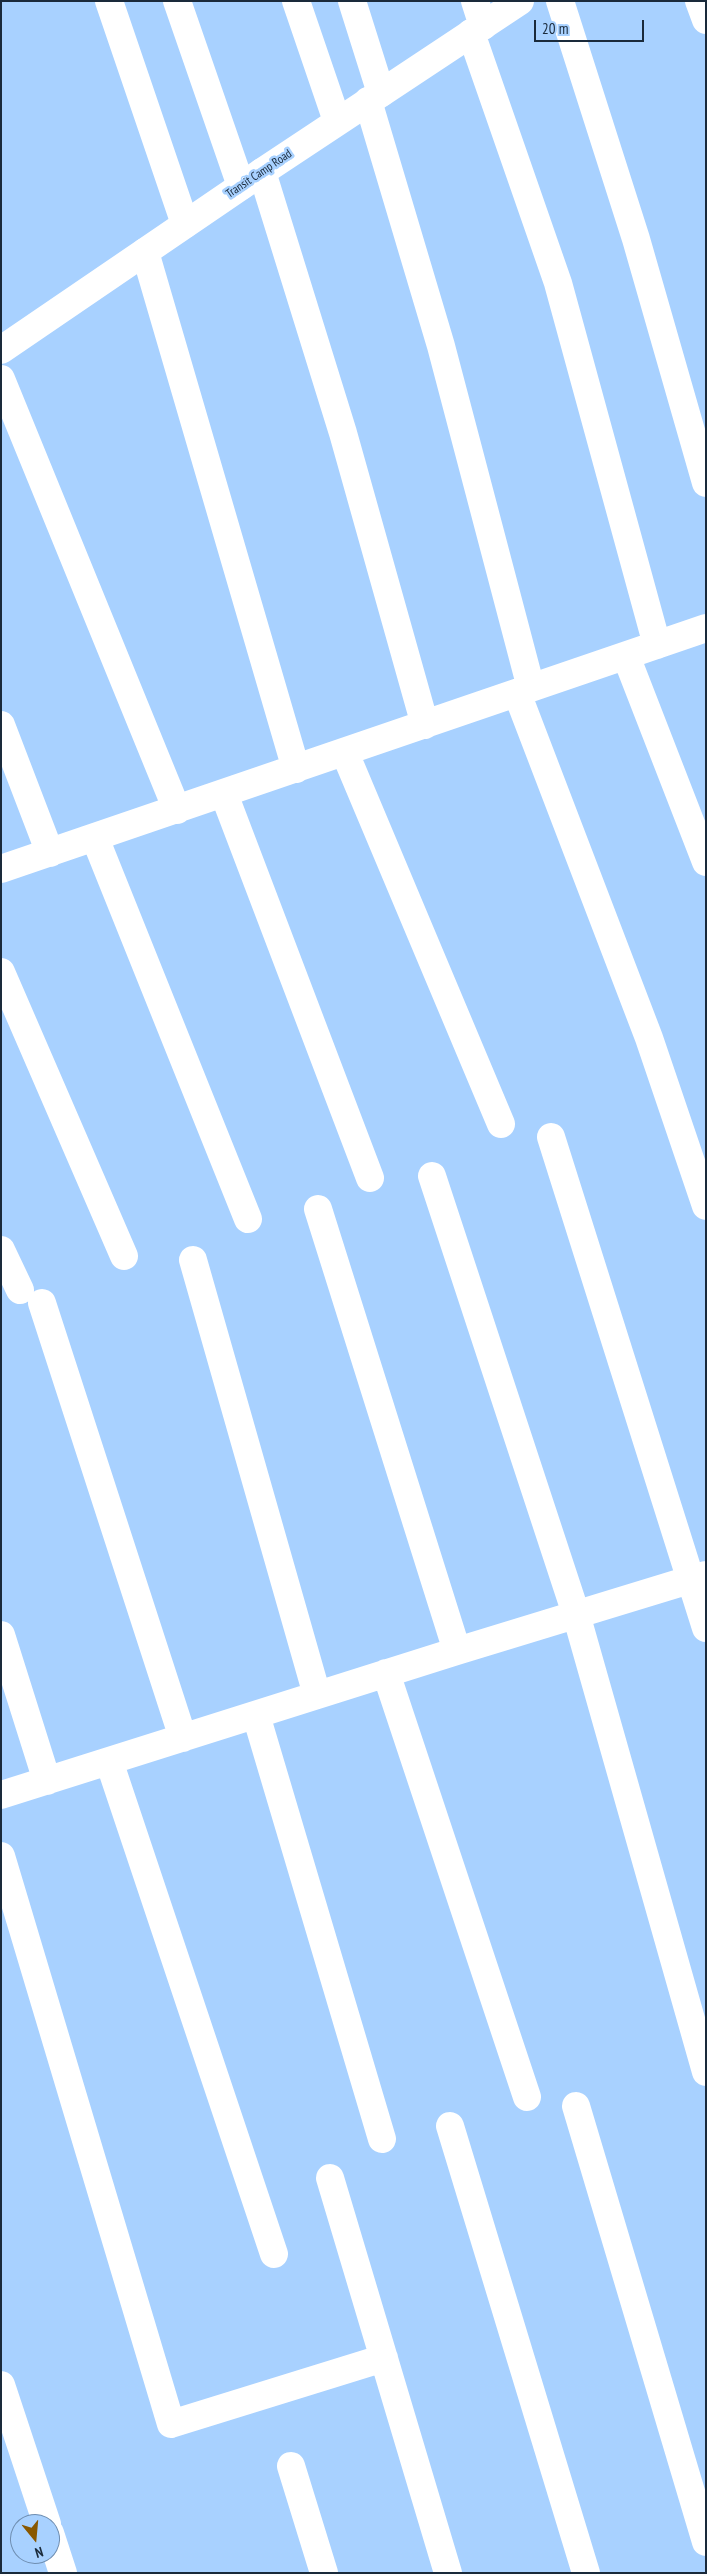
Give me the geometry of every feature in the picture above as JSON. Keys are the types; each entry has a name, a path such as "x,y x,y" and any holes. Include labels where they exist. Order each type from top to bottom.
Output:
{"street":[{"path":"108,1 185,224"},
{"path":"177,1 251,179 344,432 425,725"},
{"path":"296,1 337,121"},
{"path":"352,1 375,97 441,346 524,691 650,1038 706,1206"},
{"name":"Transit Camp Road","path":"1,350 251,179 375,97 476,20 520,1"},
{"path":"560,1 636,240 706,483"},
{"path":"699,1 706,20"},
{"path":"476,20 558,283 657,645"},
{"path":"145,252 296,769"},
{"path":"1,379 177,810"},
{"path":"1,869 345,753 706,628"},
{"path":"626,656 706,862"},
{"path":"1,725 50,853"},
{"path":"345,753 501,1124"},
{"path":"224,794 370,1178"},
{"path":"95,838 248,1219"},
{"path":"1,972 124,1256"},
{"path":"552,1137 699,1578 706,1628"},
{"path":"432,1176 576,1614 706,2072"},
{"path":"318,1210 457,1651"},
{"path":"1,1250 31,1296 184,1738"},
{"path":"193,1260 318,1696"},
{"path":"1,1795 386,1673 699,1578"},
{"path":"1,1635 47,1781"},
{"path":"386,1673 527,2097"},
{"path":"256,1715 382,2139"},
{"path":"109,1761 274,2254"},
{"path":"1,1856 171,2424 384,2358"},
{"path":"576,2106 706,2542"},
{"path":"450,2126 586,2573"},
{"path":"330,2178 448,2573"},
{"path":"1,2385 44,2514"},
{"path":"291,2466 324,2573"}]}
